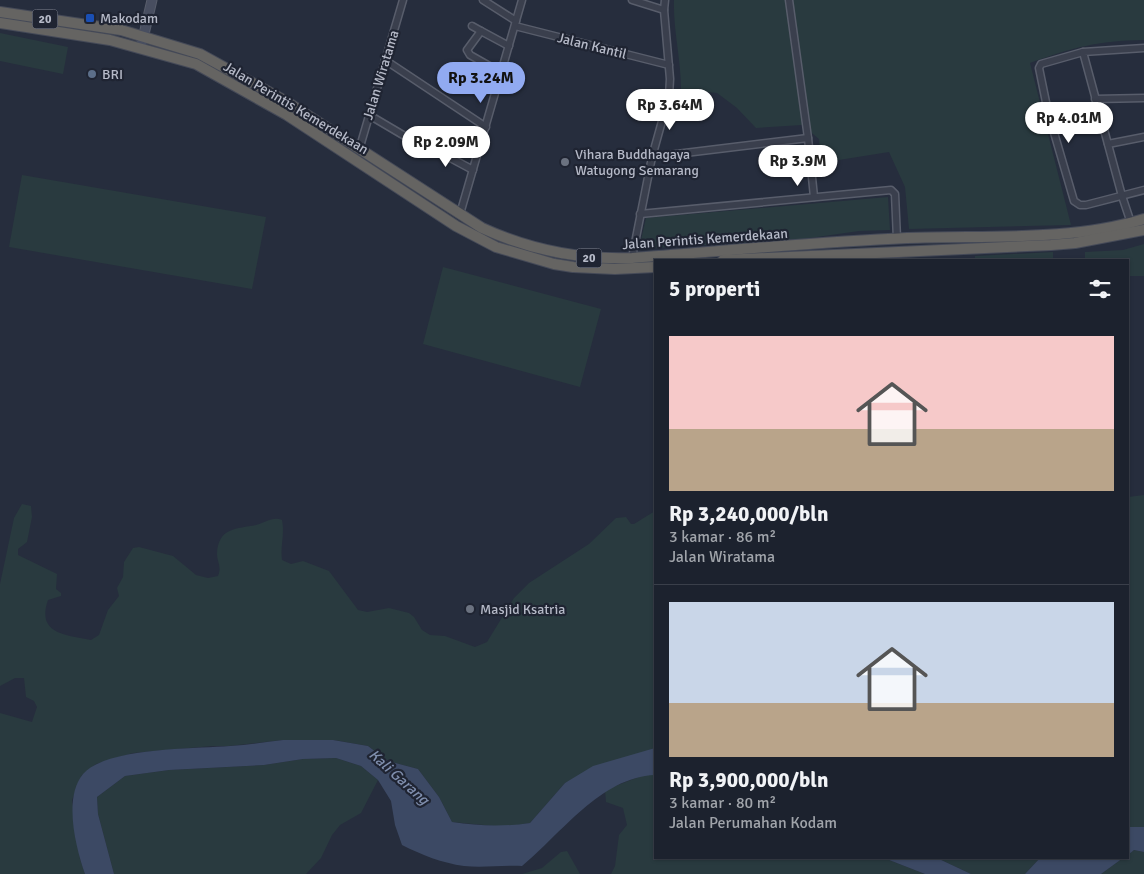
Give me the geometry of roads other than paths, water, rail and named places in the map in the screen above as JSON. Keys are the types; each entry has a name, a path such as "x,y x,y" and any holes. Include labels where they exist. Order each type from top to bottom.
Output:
{"highway":[{"name":"Jalan Perintis Kemerdekaan","path":"0,12 144,36 200,54 219,63 293,106 456,226 496,247 546,262 573,267 615,269 654,267"},
{"name":"Jalan Perintis Kemerdekaan","path":"0,23 79,34 141,47 196,64 503,237 556,253 596,259 1075,243 1144,230"},
{"name":"Jalan Perintis Kemerdekaan","path":"727,259 745,254 897,239 1054,234 1144,220"}],"main road":[{"path":"141,47 152,0"}],"street":[{"name":"Jalan Wiratama","path":"357,154 403,0"},
{"name":"Jalan Kantil","path":"483,0 516,23 669,65"},
{"path":"460,214 522,0"},
{"path":"632,0 664,10"},
{"path":"632,258 652,157 669,96 665,0"},
{"path":"789,0 814,197"},
{"path":"472,26 508,46"},
{"path":"481,31 467,52 500,72"},
{"path":"1144,48 1083,52 1041,64 1038,68 1048,112 1074,201 1080,205 1086,205 1144,190"},
{"path":"1083,52 1131,223"},
{"path":"386,60 486,127"},
{"path":"669,96 701,94"},
{"path":"1095,99 1144,98"},
{"path":"369,115 425,148 430,146 473,170"},
{"path":"652,157 808,138"},
{"path":"1108,144 1144,138"},
{"path":"640,214 891,190 895,194 897,239"}],"water":[{"name":"Kali Garang","path":"283,740 333,740 368,746 388,761 418,769 439,797 452,822 472,824 530,823 565,783 593,766 654,748 654,775 635,778 599,796 522,866 478,867 440,861 402,845 395,825 391,801 378,780 361,766 336,758 303,759 264,765 169,770 125,776 97,797 98,814 114,874 85,874 75,837 72,809 77,784 83,774 95,765 131,754 174,749 237,746"},
{"path":"1129,827 1144,827 1144,852 1134,850 1129,854"},
{"path":"887,859 939,859 971,874 925,874"},
{"path":"1039,859 1122,859 1101,874 1025,874"}],"place":[{"name":"Makodam","path":"90,18"},
{"name":"BRI","path":"92,74"},
{"name":"Vihara Buddhagaya Watugong Semarang","path":"565,162"},
{"name":"Masjid Ksatria","path":"470,609"}]}
